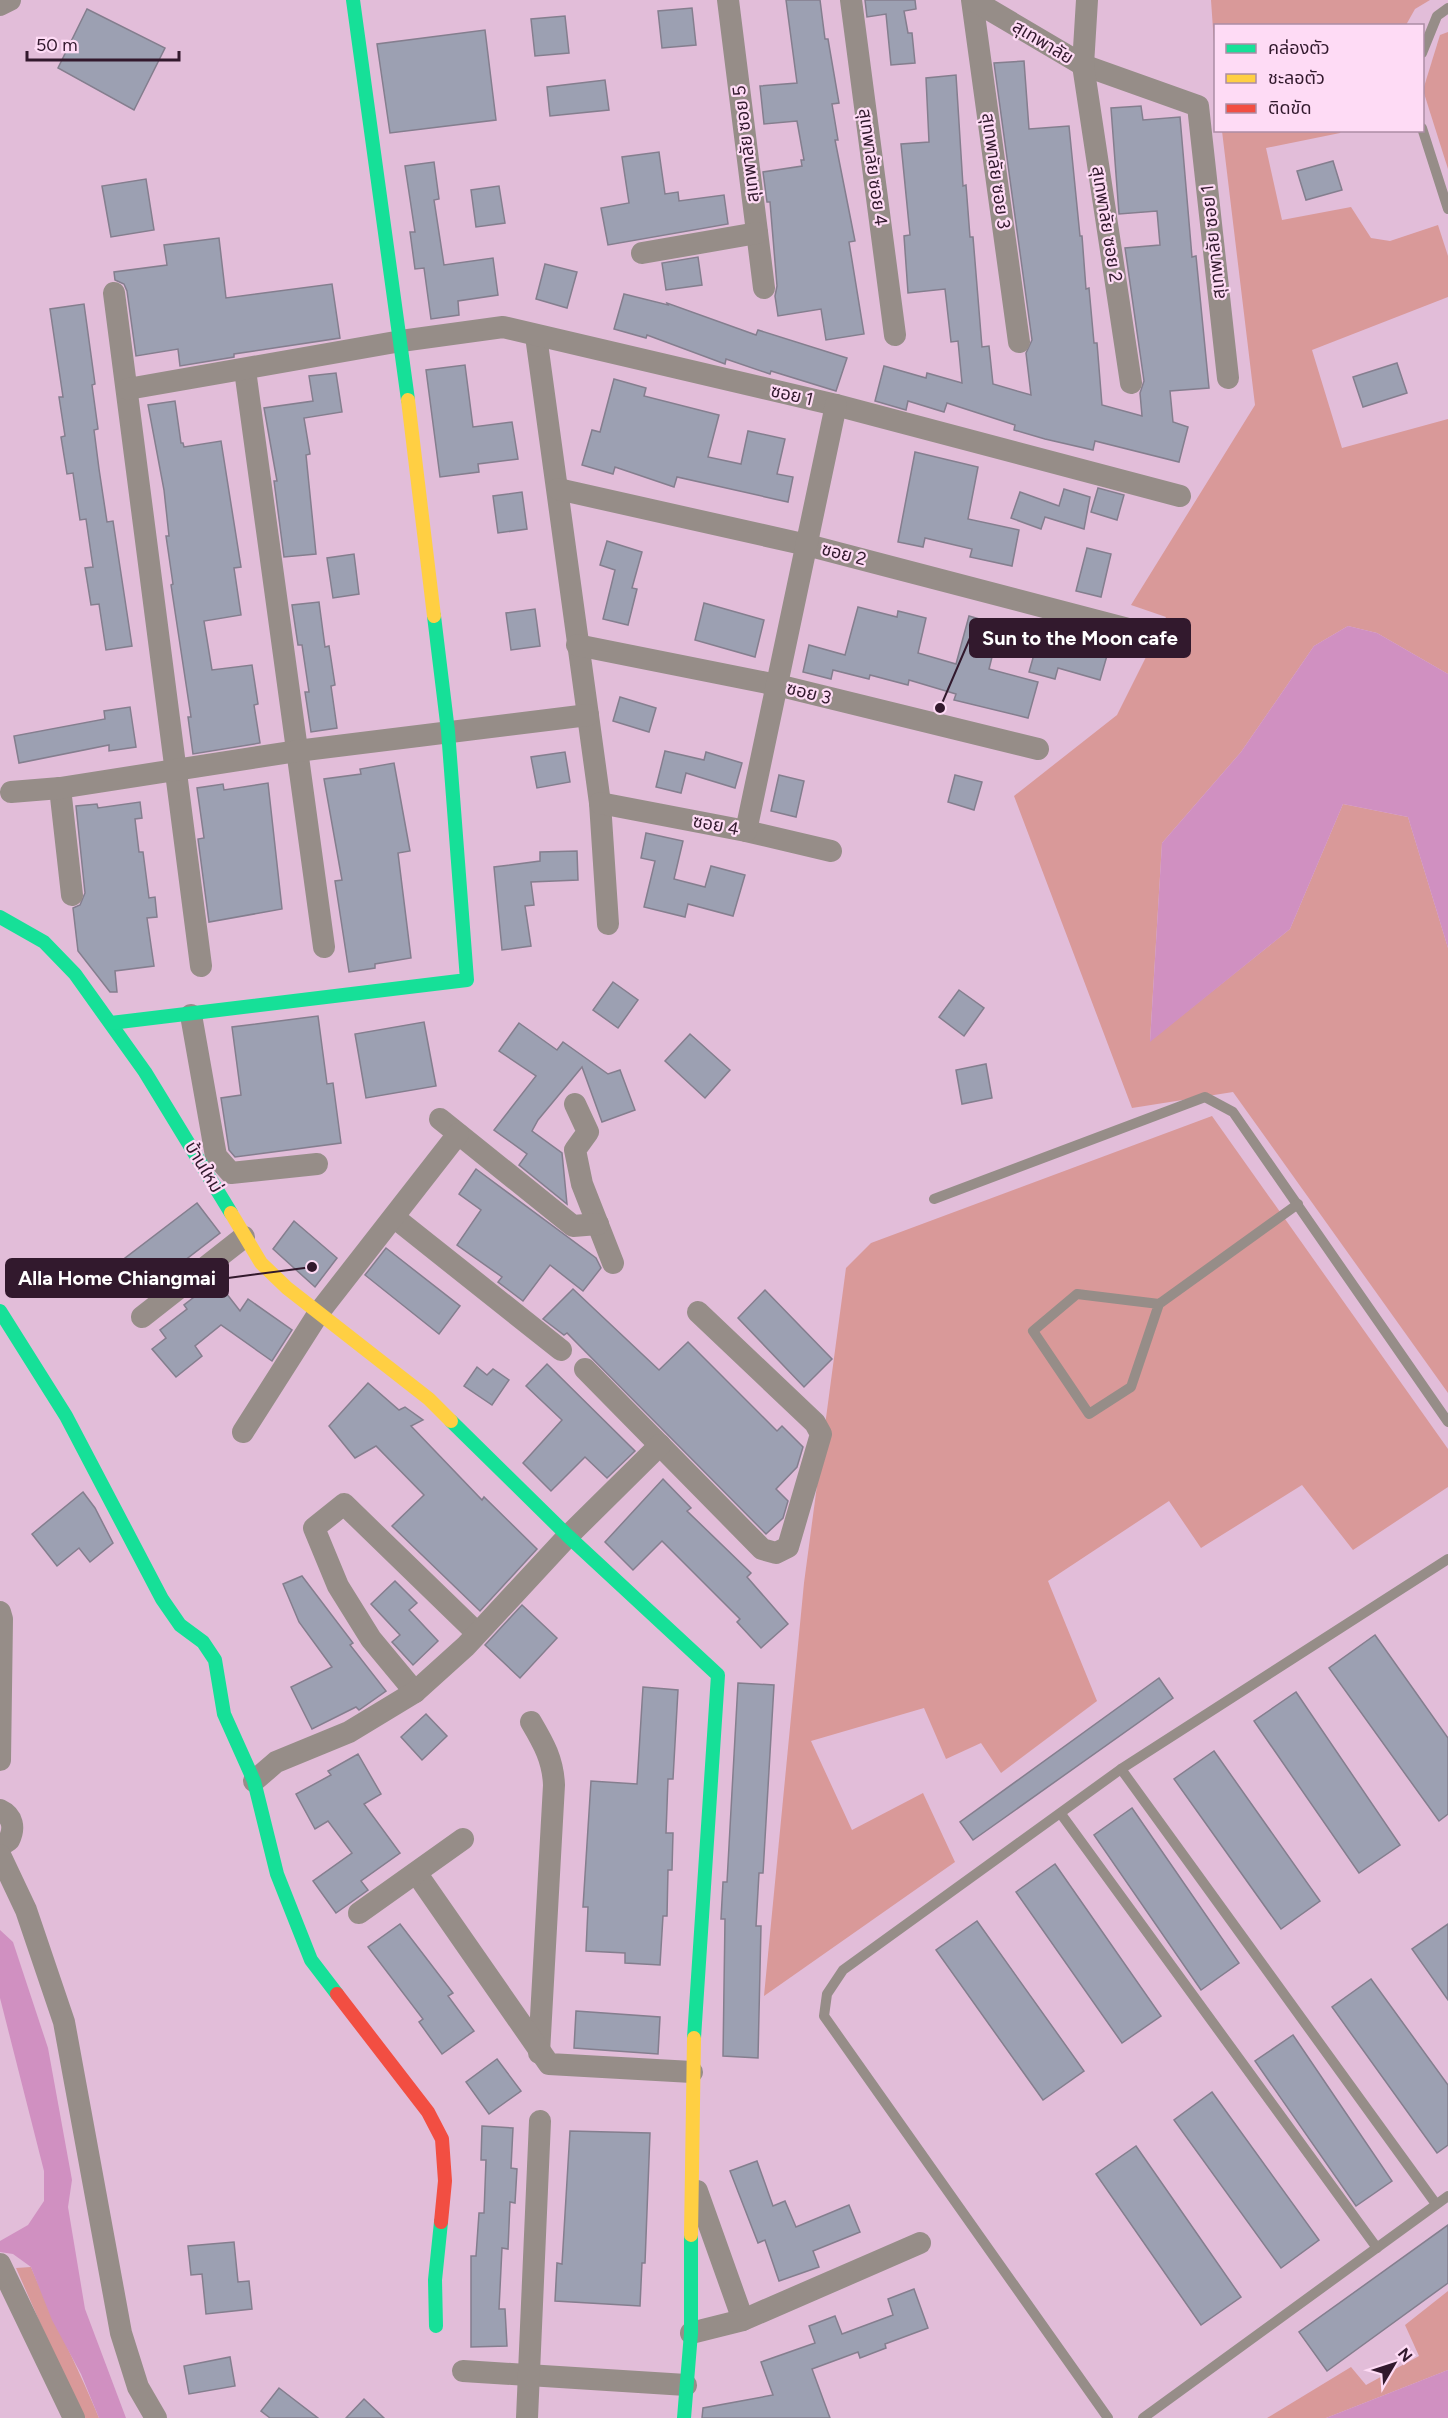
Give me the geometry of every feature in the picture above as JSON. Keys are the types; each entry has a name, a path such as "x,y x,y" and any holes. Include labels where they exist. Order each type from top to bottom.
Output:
{"street":[{"path":"0,4 10,0"},
{"path":"111,1023 467,980 448,731 401,340 353,0"},
{"name":"สุเทพาลัย ซอย 5","path":"728,0 764,288"},
{"name":"สุเทพาลัย ซอย 4","path":"851,0 895,335"},
{"name":"สุเทพาลัย","path":"972,0 1083,65 1198,106"},
{"name":"สุเทพาลัย ซอย 3","path":"972,0 1019,342"},
{"name":"สุเทพาลัย","path":"1083,65 1087,0"},
{"name":"สุเทพาลัย ซอย 2","path":"1083,65 1131,383"},
{"name":"สุเทพาลัย ซอย 1","path":"1198,106 1228,378"},
{"path":"642,252 757,233"},
{"path":"114,293 201,966"},
{"name":"ซอย 1","path":"128,389 245,370 401,340 503,327 836,405 1180,496"},
{"path":"536,336 600,803 608,924"},
{"path":"245,370 324,946"},
{"path":"746,831 836,405"},
{"name":"ซอย 2","path":"558,489 807,544 1128,629"},
{"name":"ซอย 3","path":"577,645 777,685 1038,749"},
{"path":"10,792 60,788 297,751 588,715"},
{"path":"60,788 72,895"},
{"name":"ซอย 4","path":"600,803 746,831 831,852"},
{"name":"บ้านใหม่","path":"0,917 44,942 75,974 111,1023 215,1182 244,1237 261,1263 287,1288 320,1311 429,1399 568,1536 718,1675 692,2072"},
{"path":"191,1015 216,1156 231,1173 317,1164"},
{"path":"575,1104 588,1132 575,1150 582,1184 614,1263"},
{"path":"440,1119 573,1226 598,1224"},
{"path":"243,1432 320,1311 395,1218 458,1134"},
{"path":"395,1218 561,1350"},
{"path":"142,1317 244,1237"},
{"path":"0,1311 28,1351 64,1411 162,1599 180,1625 203,1642 215,1660 224,1714 254,1781 277,1874 310,1960 428,2112 442,2139 445,2181 435,2280 436,2326"},
{"path":"585,1369 762,1550 776,1553 788,1547 821,1434 815,1423 698,1312"},
{"path":"254,1781 276,1762 350,1732 415,1692 477,1633 568,1536 660,1445"},
{"path":"415,1692 371,1639 338,1586 314,1528 344,1504 477,1633"},
{"path":"0,1612 2,1619 0,1760"},
{"path":"531,1722 548,1750 553,1766 554,1785 539,2053"},
{"path":"0,1810 10,1819 13,1826 9,1840 0,1846"},
{"path":"359,1913 464,1839"},
{"path":"0,1855 26,1910 64,2022 121,2333 138,2387 156,2418"},
{"path":"417,1874 539,2053 549,2064 692,2072 691,2333 684,2418"},
{"path":"527,2418 540,2121"},
{"path":"692,2178 743,2320"},
{"path":"691,2333 743,2320 920,2243"},
{"path":"1,2266 74,2418"},
{"path":"463,2371 528,2373 686,2385"}],"lane":[{"path":"1424,48 1437,16 1448,8"},
{"path":"1423,132 1448,209"},
{"path":"934,1199 1205,1097 1233,1112 1448,1422"},
{"path":"1159,1304 1077,1294 1033,1331 1089,1414 1131,1387 1159,1304 1298,1204"},
{"path":"1108,2418 824,2016 827,1994 843,1970 1121,1769 1446,1562"},
{"path":"1121,1769 1436,2204"},
{"path":"1060,1814 1377,2248"},
{"path":"1143,2418 1448,2196"}],"shaded area":[{"path":"1211,0 1430,0 1415,9 1407,24 1214,24 1214,44"},
{"path":"1448,32 1448,169 1424,93 1440,35"},
{"path":"1222,132 1340,132 1266,148 1282,220 1351,207 1371,238 1390,241 1438,225 1448,256 1448,297 1312,350 1342,448 1448,419 1448,674 1377,633 1348,626 1314,646 1241,752 1162,843 1150,1041 1290,929 1343,804 1408,817 1448,948 1448,1393 1233,1092 1132,1108 1014,796 1117,715 1166,617 1131,605 1255,405"},
{"path":"1348,626 1377,633 1448,674 1448,948 1408,817 1343,804 1290,929 1150,1042 1162,843 1241,752 1314,646"},
{"path":"1212,1116 1448,1449 1448,1487 1353,1550 1302,1485 1201,1548 1169,1501 1048,1581 1097,1701 1001,1773 981,1743 946,1759 924,1708 811,1741 852,1830 923,1793 955,1862 764,1996 804,1583 846,1268 871,1243"},
{"path":"0,1930 13,1942 48,2048 72,2180 68,2207 85,2309 126,2418 99,2418 81,2374 52,2320 31,2267 13,2254 0,2252 0,2241 28,2225 44,2201 44,2171 0,1998"},
{"path":"31,2267 99,2418 82,2418 16,2268"},
{"path":"1448,2291 1448,2370 1326,2418 1267,2418 1351,2367 1366,2385 1419,2356 1405,2325"},
{"path":"1448,2370 1448,2418 1326,2418"}],"building":[{"path":"786,0 820,0 825,39 828,39 839,103 832,104 838,140 835,140 855,241 849,242 864,334 826,340 821,309 778,316 770,202 767,202 763,172 802,166 801,160 804,160 797,121 764,124 760,86 797,83"},
{"path":"865,0 915,0 916,9 904,11 908,33 912,33 915,63 891,65 886,14 867,17"},
{"path":"692,8 696,45 662,48 658,11"},
{"path":"87,9 165,48 134,110 58,68"},
{"path":"565,16 569,53 535,56 531,19"},
{"path":"485,30 496,120 390,133 377,44"},
{"path":"1024,61 1029,129 1069,126 1086,289 1089,288 1094,343 1097,343 1102,405 1142,416 1140,393 1144,381 1125,248 1160,245 1157,211 1119,214 1111,108 1141,106 1143,120 1180,117 1192,257 1196,256 1209,388 1170,391 1173,422 1188,427 1179,462 1095,441 1093,450 1045,439 1014,430 1015,425 947,403 944,412 908,401 906,410 875,401 884,366 926,378 927,373 962,383 958,341 951,342 945,289 908,293 904,236 910,235 901,144 929,142 926,78 956,75 963,186 966,185 970,237 973,237 982,347 989,346 993,384 1031,395 1026,353 1032,340 994,63"},
{"path":"605,80 609,110 550,116 547,87"},
{"path":"659,152 665,194 678,192 679,201 724,195 728,224 608,245 601,208 629,203 622,157"},
{"path":"1333,161 1342,190 1306,200 1297,171"},
{"path":"434,162 439,199 434,200 444,265 493,258 498,295 458,301 459,315 431,319 424,268 415,269 410,232 415,232 405,166"},
{"path":"146,179 154,230 111,237 102,186"},
{"path":"499,186 505,223 476,227 471,190"},
{"path":"219,238 226,298 332,284 340,338 234,354 234,357 180,366 178,349 136,356 127,291 124,284 115,280 114,272 167,265 164,245"},
{"path":"698,257 702,285 666,290 662,263"},
{"path":"545,264 577,272 567,308 536,299"},
{"path":"624,294 668,305 667,303 756,335 758,330 847,358 836,391 771,371 770,374 726,359 725,364 647,335 646,338 614,329"},
{"path":"84,304 95,384 92,385 98,429 94,430 99,469 107,522 113,521 132,646 106,650 99,604 91,605 85,568 93,567 86,519 80,520 73,473 67,474 61,437 65,436 59,397 63,397 50,309"},
{"path":"1397,363 1407,393 1363,407 1353,377"},
{"path":"465,365 473,427 512,422 518,459 478,464 479,472 440,477 426,370"},
{"path":"336,373 342,412 304,418 310,454 306,455 316,554 284,557 274,481 277,481 264,408 313,401 309,376"},
{"path":"614,379 646,388 644,396 719,415 708,457 741,464 748,431 785,439 777,474 793,477 788,502 677,477 674,487 615,467 613,474 582,465 592,430 600,432"},
{"path":"175,401 181,443 184,447 221,441 241,567 234,568 241,615 204,621 212,670 252,665 258,704 254,705 260,743 193,754 188,717 191,717 171,585 173,584 166,536 169,536 164,490 148,405"},
{"path":"915,452 978,467 968,519 1019,530 1012,566 970,557 972,549 925,538 923,547 898,542"},
{"path":"1098,488 1124,495 1117,520 1091,512"},
{"path":"1064,489 1090,497 1084,529 1045,517 1041,529 1011,518 1020,492 1059,506"},
{"path":"522,492 527,529 498,533 493,496"},
{"path":"607,541 642,552 632,588 637,589 628,625 603,619 615,570 600,565"},
{"path":"1087,548 1111,554 1101,597 1076,591"},
{"path":"354,554 359,594 333,598 327,558"},
{"path":"319,602 325,647 329,646 335,685 331,686 337,728 311,732 305,692 309,692 302,645 298,645 292,605"},
{"path":"704,603 764,620 755,657 695,640"},
{"path":"858,607 897,617 898,611 926,618 918,653 956,664 969,616 1000,625 989,669 1038,682 1028,718 954,700 956,694 909,680 908,685 870,675 869,679 833,670 831,679 803,672 809,645 845,655"},
{"path":"535,609 540,646 511,650 506,613"},
{"path":"1037,644 1079,656 1082,645 1108,652 1100,680 1058,668 1055,679 1029,672"},
{"path":"620,697 656,708 649,732 613,721"},
{"path":"130,707 136,747 109,751 109,745 19,763 14,736 105,719 104,711"},
{"path":"665,751 704,760 706,752 742,763 735,788 686,773 681,793 656,787"},
{"path":"565,752 570,782 537,788 531,757"},
{"path":"394,763 410,851 398,853 411,958 375,964 375,968 349,972 335,881 342,880 324,779 361,774 360,769"},
{"path":"779,775 804,781 796,817 771,811"},
{"path":"955,775 982,782 974,810 948,802"},
{"path":"268,783 282,909 209,922 198,839 204,838 197,788 223,784 224,790"},
{"path":"140,802 142,818 135,819 139,852 143,852 149,898 155,897 157,917 147,918 154,966 115,971 117,992 110,992 78,951 73,908 80,905 85,893 76,806 97,804 98,808"},
{"path":"646,833 683,841 674,879 705,887 711,866 745,875 733,916 688,904 685,917 644,907 655,861 641,858"},
{"path":"577,851 578,880 531,882 534,905 525,906 531,946 502,950 494,867 540,861 540,852"},
{"path":"613,982 638,1000 618,1028 593,1010"},
{"path":"959,990 984,1008 964,1036 939,1017"},
{"path":"318,1016 327,1084 333,1083 341,1143 235,1157 229,1150 221,1098 241,1095 232,1027"},
{"path":"424,1022 436,1086 366,1098 355,1034"},
{"path":"519,1023 557,1050 563,1042 608,1074 620,1070 635,1110 602,1122 582,1067 538,1120 532,1131 562,1153 567,1204 519,1165 527,1154 494,1130 536,1076 499,1051"},
{"path":"690,1034 730,1070 705,1098 665,1061"},
{"path":"986,1064 992,1098 962,1104 956,1070"},
{"path":"476,1169 596,1258 601,1268 583,1291 550,1265 523,1301 498,1282 502,1277 457,1245 481,1210 459,1194"},
{"path":"197,1203 220,1233 140,1295 116,1265"},
{"path":"294,1221 337,1258 315,1287 273,1249"},
{"path":"386,1248 460,1306 439,1334 365,1275"},
{"path":"216,1280 240,1311 248,1299 292,1330 272,1361 221,1325 195,1346 202,1356 176,1377 152,1349 166,1338 160,1330 187,1309 184,1305"},
{"path":"573,1289 659,1370 688,1342 777,1431 782,1426 803,1447 797,1467 776,1489 788,1501 783,1518 766,1534 567,1333 564,1335 543,1319"},
{"path":"765,1290 832,1359 804,1387 738,1318"},
{"path":"547,1364 635,1451 607,1478 585,1457 551,1491 523,1463 562,1420 526,1386"},
{"path":"477,1367 487,1375 493,1369 509,1380 492,1405 464,1386"},
{"path":"368,1383 399,1410 405,1407 423,1420 411,1426 482,1500 484,1497 537,1549 480,1611 392,1526 424,1495 376,1446 355,1458 329,1426"},
{"path":"663,1479 691,1508 687,1511 751,1573 747,1577 788,1624 761,1648 737,1622 740,1619 662,1541 633,1570 605,1542"},
{"path":"83,1492 95,1508 113,1543 90,1562 79,1548 57,1566 32,1534"},
{"path":"302,1576 353,1643 350,1645 386,1691 359,1710 356,1707 312,1729 291,1687 332,1667 299,1622 283,1584"},
{"path":"395,1581 417,1603 409,1610 438,1641 413,1665 392,1642 400,1635 371,1604"},
{"path":"522,1605 557,1638 520,1678 485,1645"},
{"path":"1375,1635 1448,1738 1448,1814 1439,1821 1329,1668"},
{"path":"1159,1678 1173,1698 973,1840 960,1822"},
{"path":"738,1683 774,1685 763,1873 759,1873 756,1926 761,1926 758,2058 723,2056 725,1919 721,1919 723,1882 727,1882"},
{"path":"643,1687 678,1690 673,1779 668,1779 666,1833 673,1833 672,1870 668,1870 667,1916 663,1916 660,1965 625,1963 625,1953 586,1951 588,1907 583,1907 591,1781 637,1784"},
{"path":"1296,1692 1400,1845 1359,1873 1254,1721"},
{"path":"426,1714 447,1736 422,1760 401,1737"},
{"path":"1214,1751 1320,1901 1281,1929 1174,1779"},
{"path":"358,1754 381,1794 364,1804 400,1853 361,1881 368,1890 336,1913 313,1881 352,1853 328,1821 315,1829 296,1794 331,1775 328,1771"},
{"path":"1132,1808 1239,1963 1201,1990 1094,1835"},
{"path":"1055,1864 1161,2016 1122,2043 1016,1892"},
{"path":"977,1921 1084,2071 1043,2100 936,1950"},
{"path":"400,1924 453,1993 448,1996 474,2031 442,2054 419,2022 423,2019 368,1947"},
{"path":"1448,1924 1448,2000 1412,1949"},
{"path":"1371,1979 1448,2085 1448,2145 1437,2153 1332,2007"},
{"path":"576,2011 660,2017 658,2054 574,2048"},
{"path":"1293,2035 1392,2181 1356,2206 1255,2061"},
{"path":"497,2059 521,2091 489,2114 466,2082"},
{"path":"1212,2092 1319,2240 1281,2268 1174,2120"},
{"path":"482,2126 513,2128 511,2168 517,2169 515,2203 510,2202 508,2249 502,2248 499,2309 505,2309 507,2346 471,2347 471,2256 476,2256 479,2213 484,2213 486,2160 481,2160"},
{"path":"570,2131 650,2133 645,2263 642,2263 640,2306 555,2301 557,2263 562,2264"},
{"path":"1136,2146 1241,2297 1201,2325 1096,2174"},
{"path":"757,2161 773,2206 785,2201 796,2227 849,2205 860,2232 813,2251 819,2267 779,2281 765,2240 758,2243 730,2171"},
{"path":"1448,2225 1448,2283 1327,2371 1299,2332"},
{"path":"234,2242 238,2282 249,2281 252,2309 206,2314 202,2274 191,2275 188,2246"},
{"path":"914,2289 928,2328 885,2344 886,2348 860,2358 858,2352 812,2369 830,2418 702,2418 703,2408 773,2395 761,2362 815,2343 809,2326 835,2316 842,2334 893,2315 888,2299"},
{"path":"230,2357 235,2386 189,2394 184,2366"},
{"path":"279,2388 318,2418 270,2418 261,2411"},
{"path":"364,2399 384,2418 346,2418"}],"traffic: fast":[{"path":"353,0 408,400"},
{"path":"111,1023 467,980 448,731 434,616"},
{"path":"0,917 44,942 75,974 145,1072 231,1213"},
{"path":"0,1311 66,1416 162,1599 180,1625 203,1642 215,1660 224,1714 254,1781 277,1874 311,1960 337,1994"},
{"path":"451,1421 568,1536 718,1675 694,2038"},
{"path":"436,2326 435,2280 441,2222"},
{"path":"684,2418 691,2333 691,2235"}],"traffic: slow":[{"path":"408,400 434,616"},
{"path":"231,1213 261,1263 287,1288 429,1399 451,1421"},
{"path":"691,2235 694,2038"}],"traffic: jam":[{"path":"337,1994 428,2112 442,2139 445,2181 441,2222"}],"place":[{"name":"Sun to the Moon cafe","path":"940,708"},
{"name":"Alla Home Chiangmai","path":"312,1267"}]}
